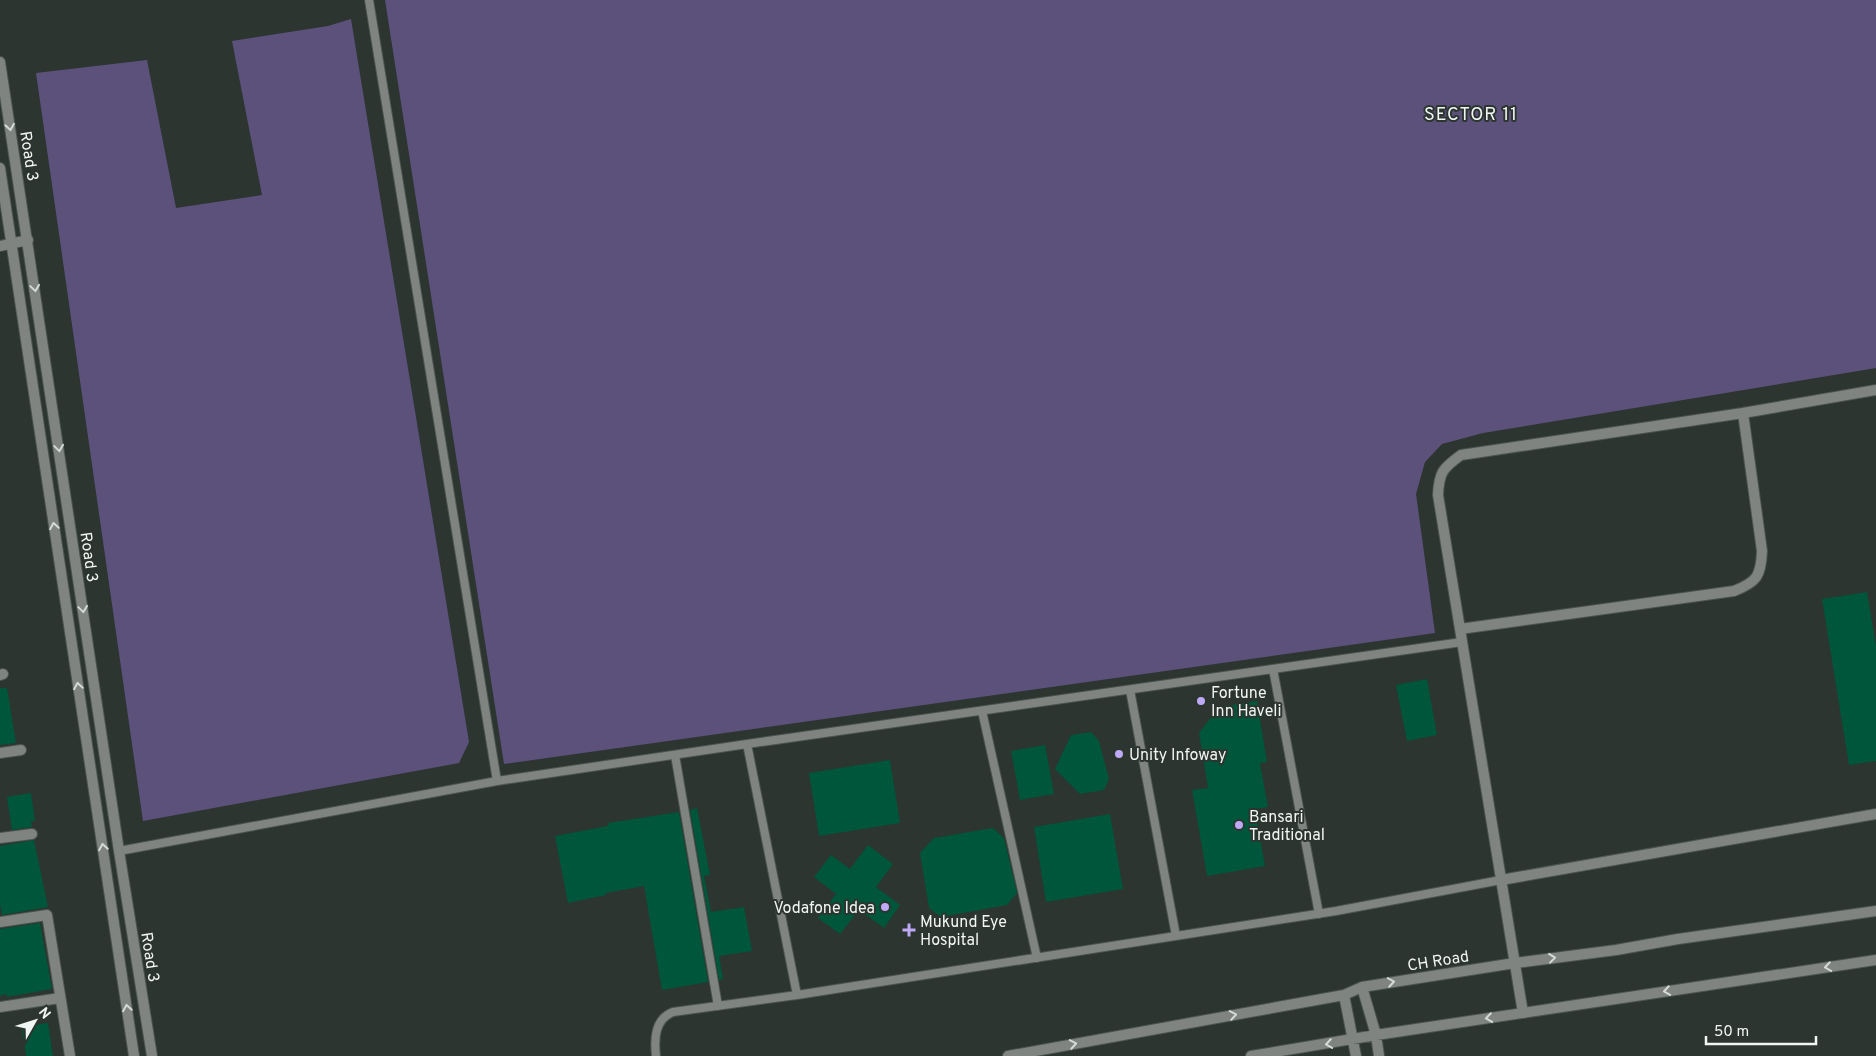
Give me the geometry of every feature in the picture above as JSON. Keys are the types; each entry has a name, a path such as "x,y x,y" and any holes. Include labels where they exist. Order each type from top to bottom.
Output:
{"street":[{"name":"Road 3","path":"0,62 119,852 152,1056"},
{"name":"Road 3","path":"0,168 134,1056"},
{"path":"0,246 12,245 28,240"},
{"path":"1524,1013 1438,495 1439,477 1450,463 1461,454 1743,413 1876,390"},
{"path":"1460,629 1734,590 1754,581 1761,569 1762,551 1743,413"},
{"path":"0,753 20,750"},
{"path":"1502,880 1876,814"},
{"path":"0,838 32,834"},
{"name":"CH Road","path":"1008,1056 1344,995 1362,987 1876,911"},
{"path":"0,922 47,916 70,1056"},
{"path":"1251,1056 1376,1035 1876,960"},
{"path":"1362,987 1376,1035 1379,1056"},
{"path":"1344,995 1356,1056"},
{"path":"0,1007 60,998"}],"lane":[{"path":"369,0 497,781"},
{"path":"119,852 497,781 1462,642"},
{"path":"1273,669 1319,914"},
{"path":"1130,690 1176,936"},
{"path":"982,711 1037,958"},
{"path":"746,744 796,995"},
{"path":"675,755 718,1006"},
{"path":"656,1056 657,1028 664,1015 673,1012 796,995 1319,914 1502,880"}],"shaded area":[{"path":"385,0 1876,0 1876,368 1483,433 1442,444 1425,462 1416,494 1435,633 504,764"},
{"path":"351,19 469,742 459,763 143,821 36,73 147,60 176,208 262,195 232,41 328,26"}],"building":[{"path":"1867,592 1876,646 1876,761 1849,765 1822,599"},
{"path":"1427,679 1437,735 1407,741 1396,685"},
{"path":"0,688 7,688 16,743 0,745"},
{"path":"1257,701 1267,762 1260,763 1268,807 1255,809 1265,866 1207,876 1192,790 1208,788 1199,733 1219,707"},
{"path":"1091,732 1099,741 1109,779 1104,790 1080,794 1055,769 1071,735"},
{"path":"1045,745 1054,794 1020,800 1011,751"},
{"path":"890,760 900,823 819,836 809,773"},
{"path":"31,793 35,821 31,821 32,827 12,830 7,797"},
{"path":"697,808 710,875 704,876 711,912 744,907 752,951 719,956 723,979 719,980 690,810"},
{"path":"679,812 708,982 662,990 644,886 568,903 555,836 608,826 608,823"},
{"path":"1110,814 1123,889 1046,902 1034,827"},
{"path":"993,828 1004,838 1017,893 1007,905 941,917 929,908 920,853 934,838"},
{"path":"34,840 48,907 2,915 0,904 0,846"},
{"path":"868,845 893,864 876,887 900,905 884,928 859,910 840,934 818,918 836,894 814,877 831,855 850,869"},
{"path":"40,923 52,989 7,997 6,994 0,996 0,929"},
{"path":"48,1023 53,1056 26,1056 22,1027"}],"place":[{"name":"Fortune Inn Haveli","path":"1201,701"},
{"name":"Unity Infoway","path":"1119,754"},
{"name":"Bansari Traditional","path":"1239,825"},
{"name":"Vodafone Idea","path":"885,907"},
{"name":"Mukund Eye Hospital","path":"909,930"}],"district":[{"name":"SECTOR 11","path":"1471,114"}]}
